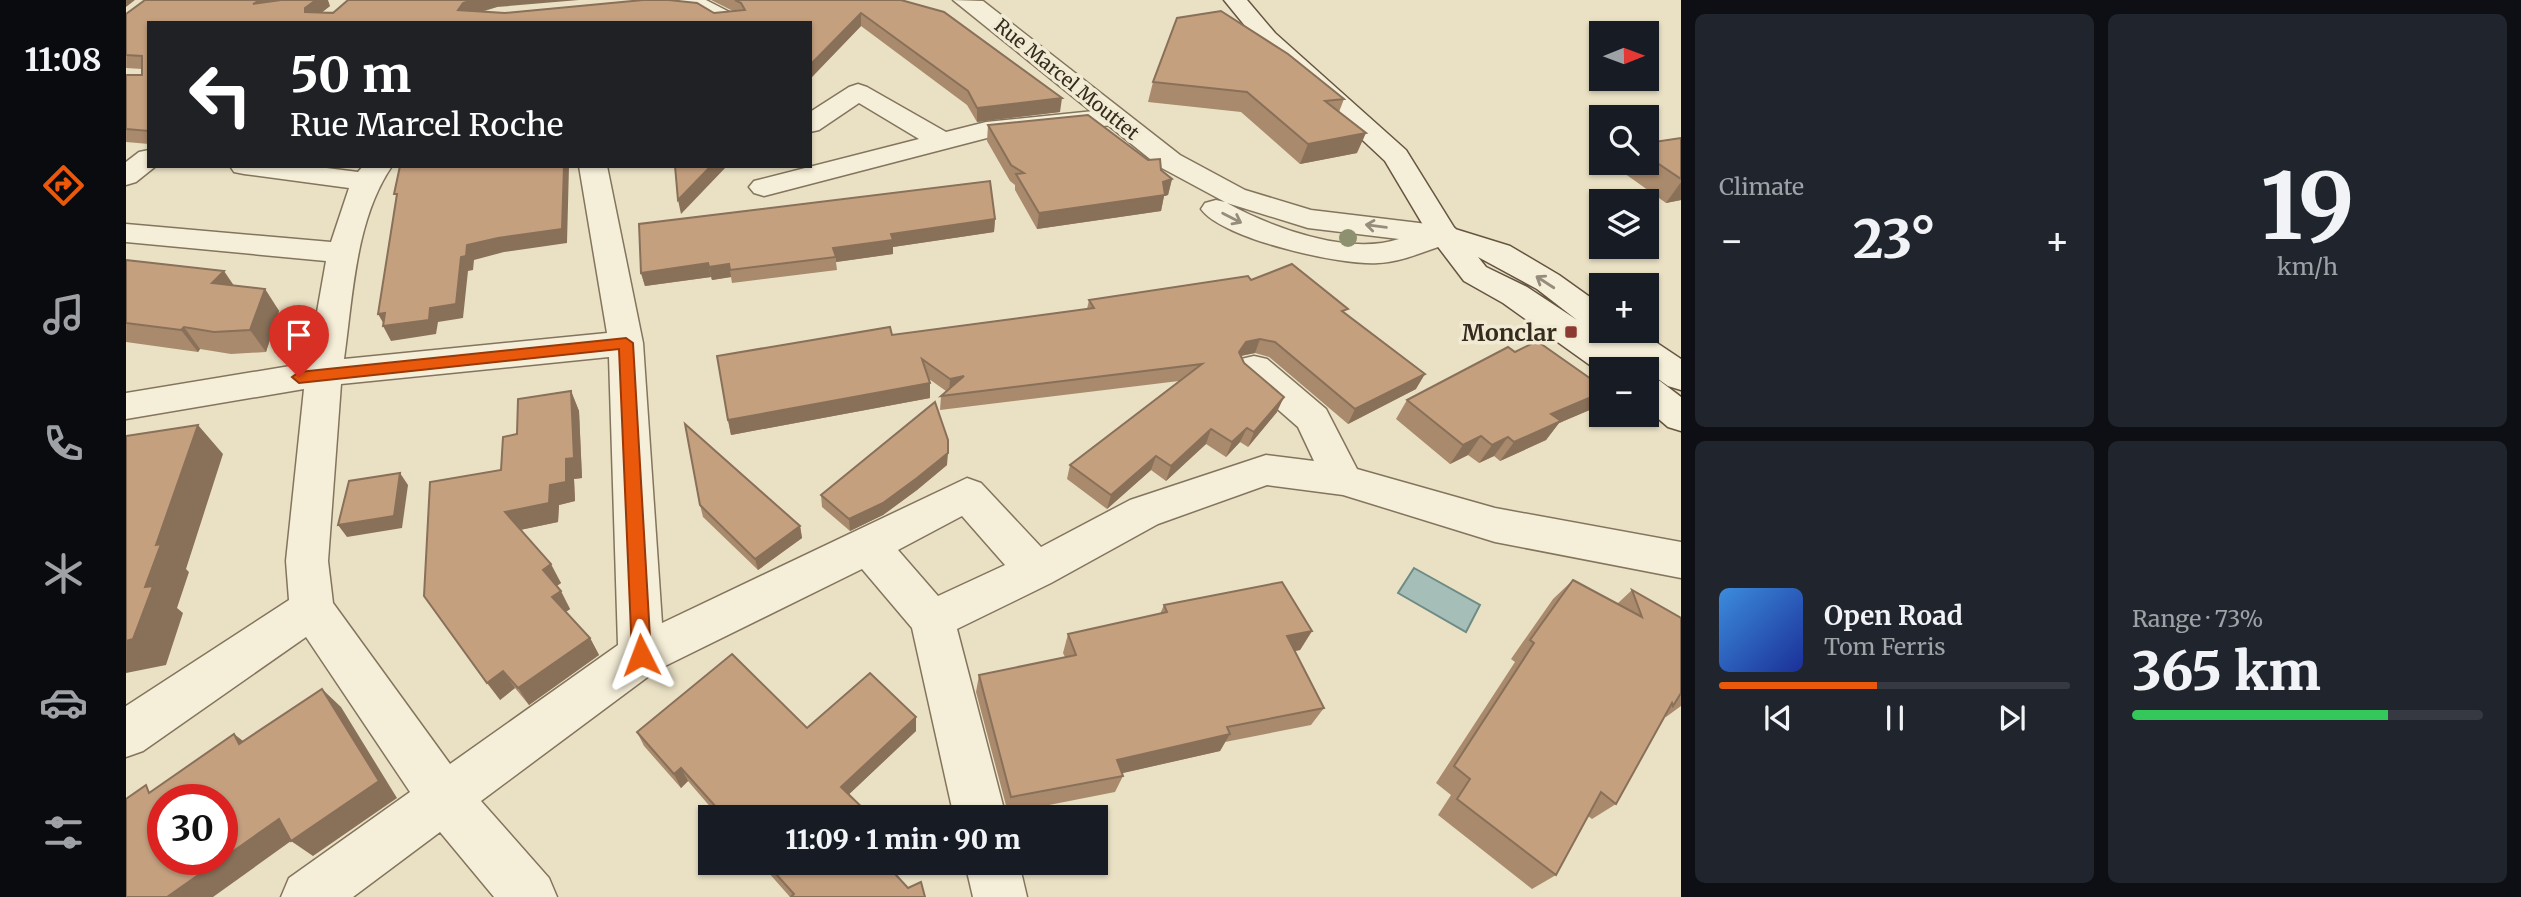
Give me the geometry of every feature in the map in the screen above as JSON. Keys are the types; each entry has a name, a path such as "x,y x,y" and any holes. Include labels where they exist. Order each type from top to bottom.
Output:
{"street":[{"name":"Rue Marcel Mouttet","path":"964,0 1170,161 1192,190 1218,211 1270,236 1378,254 1444,234"},
{"path":"1235,0 1267,38 1395,156 1444,234 1475,274 1515,295 1604,357"},
{"path":"634,4 659,2 706,7 730,21"},
{"path":"812,123 858,92 942,141"},
{"path":"764,187 986,130 1113,117"},
{"path":"812,137 846,167"},
{"path":"126,176 147,160"},
{"path":"276,168 372,174 343,253 324,373 307,561 312,609 443,798 530,897"},
{"path":"593,168 626,343 641,655"},
{"path":"126,233 343,253"},
{"path":"1444,234 1499,253 1548,282 1589,312"},
{"path":"126,406 324,373 626,343"},
{"path":"1632,343 1681,377"},
{"path":"1254,368 1313,419 1343,480"},
{"path":"1659,399 1681,416"},
{"path":"932,620 1036,570 1144,512 1266,470 1343,480 1495,525 1681,560"},
{"path":"308,897 641,655 869,546 967,494 1036,570"},
{"path":"869,546 932,620 977,805"},
{"path":"126,734 312,609"},
{"path":"995,875 1000,897"}],"water":[{"path":"1414,568 1480,605 1466,632 1398,593"}],"building":[{"path":"145,0 260,0 253,4 281,0 316,0 305,8 305,12 333,13 348,0 472,0 463,3 458,10 505,13 669,0 697,3 714,13 745,10 741,3 735,0 901,0 944,12 1062,98 977,108 968,91 861,13 812,63 812,21 147,21 147,131 126,129 126,75 142,75 142,56 126,55 126,14"},
{"path":"1221,11 1288,54 1344,99 1325,101 1366,133 1308,144 1247,92 1153,82 1177,18"},
{"path":"1088,115 1148,160 1160,159 1161,170 1172,179 1163,182 1165,195 1039,213 1016,174 1024,173 1011,165 988,125"},
{"path":"1681,138 1681,179 1659,164 1659,141"},
{"path":"400,168 564,168 562,229 467,245 466,256 461,257 456,304 430,308 429,320 383,326 385,313 378,314 397,194 394,194"},
{"path":"675,168 709,168 678,200"},
{"path":"990,181 995,219 891,234 893,240 833,248 836,257 730,270 729,264 709,267 708,263 641,273 639,224"},
{"path":"126,260 224,271 212,283 265,289 250,330 214,332 126,323"},
{"path":"1292,264 1348,309 1342,311 1425,374 1355,409 1275,342 1260,339 1246,342 1239,352 1244,363 1284,397 1254,432 1247,428 1232,442 1211,429 1171,466 1156,456 1111,495 1070,465 1202,364 941,396 964,376 950,379 922,359 930,383 728,420 717,356 890,327 892,335 1094,308 1089,300 1248,276 1251,280"},
{"path":"1537,341 1589,378 1589,398 1551,414 1561,421 1514,442 1508,437 1492,445 1481,436 1463,445 1407,400 1508,347 1515,352"},
{"path":"571,391 574,458 566,459 566,482 550,485 549,503 505,512 551,564 543,570 561,591 552,597 590,638 518,688 503,671 487,683 424,596 430,482 501,470 503,437 517,434 518,399"},
{"path":"935,402 948,440 948,453 883,503 849,519 821,495"},
{"path":"685,424 800,526 755,559 700,505"},
{"path":"198,425 156,545 161,544 145,587 153,586 133,639 126,641 126,436"},
{"path":"400,473 394,516 338,525 349,481"},
{"path":"1573,580 1642,617 1632,590 1681,618 1681,693 1673,706 1672,703 1616,804 1601,792 1556,875 1457,799 1470,779 1454,766 1534,643 1530,640"},
{"path":"1282,582 1312,631 1287,636 1324,708 1227,727 1230,734 1117,760 1123,776 1011,797 979,675 1076,655 1068,634 1167,612 1164,605"},
{"path":"732,654 807,728 870,673 916,717 841,787 860,805 714,805 681,768 674,774 637,732"},
{"path":"322,689 379,781 291,841 279,819 238,848 238,784 162,784 234,734 239,744"},
{"path":"146,785 147,875 198,875 167,897 126,897 126,799"},
{"path":"777,875 896,875 908,888 921,882 925,897 791,897 794,894"}],"place":[{"name":"Monclar","path":"1571,332"}],"route":[{"path":"299,377 626,343 641,655"}]}
